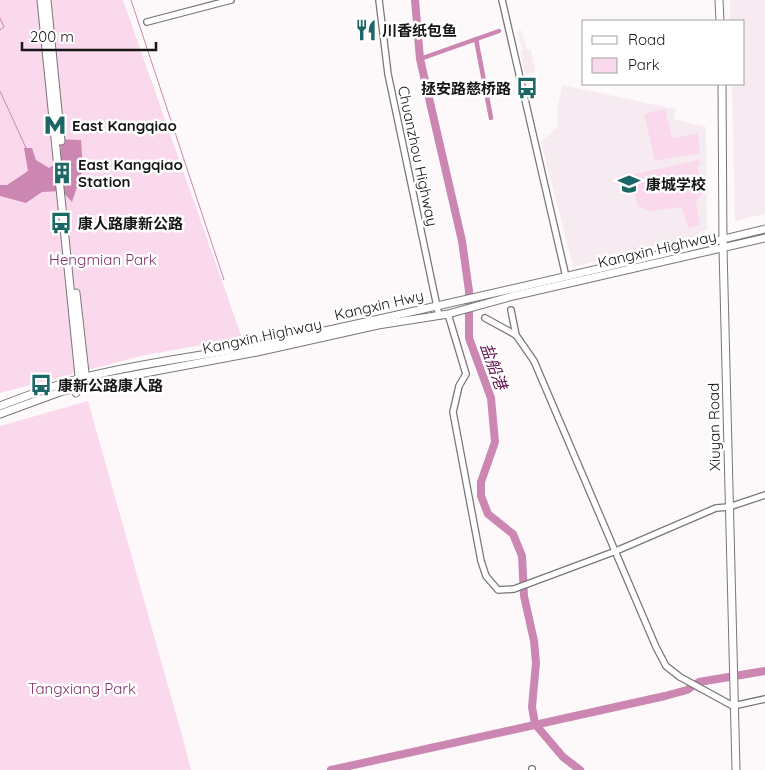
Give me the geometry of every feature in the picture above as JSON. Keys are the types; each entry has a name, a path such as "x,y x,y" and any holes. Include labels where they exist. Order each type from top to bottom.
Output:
{"main road":[{"path":"41,0 83,382"},
{"path":"47,0 83,382 76,393"},
{"path":"720,0 720,20"},
{"name":"Xiuyan Road","path":"722,85 723,248 736,770"},
{"name":"Kangxin Hwy","path":"0,406 26,395 182,358 282,341 566,277 765,228"},
{"name":"Kangxin Highway","path":"0,414 83,382 257,352 378,326 451,314 513,296 765,238"}],"street":[{"path":"147,22 231,0"},
{"name":"Chuanzhou Highway","path":"379,0 388,74 439,316"},
{"path":"502,0 566,277"},
{"path":"511,310 516,335 534,361 656,647 666,666 680,677 733,706 765,699"},
{"path":"451,314 466,374 459,386 453,412 476,536 486,576 498,590 514,589 616,551 716,508 729,507 765,495"},
{"path":"485,318 516,335"}],"shaded area":[{"path":"730,0 765,0 765,214 735,221 732,85 745,85 745,20 730,20"},
{"path":"521,30 527,49 531,49 535,72 525,74 520,51 523,51 517,31"},
{"name":"康城学校","path":"562,85 676,109 673,119 706,127 707,229 693,237 573,267 541,141 558,127 557,111"},
{"path":"54,139 81,140 83,169 72,202 62,191 42,192 26,203 0,196 0,185 7,185 28,171 24,148 32,148 36,160 49,168 58,162 61,147"}],"green space":[{"name":"Hengmian Park","path":"0,0 123,0 242,338 145,355 0,393"},
{"path":"665,109 672,138 698,133 700,153 655,161 644,114"},
{"path":"699,160 700,164 697,166 702,189 696,202 700,225 688,228 682,207 649,211 638,206 633,190 634,180 627,181 626,176"},
{"name":"Tangxiang Park","path":"88,401 191,770 0,770 0,426"}],"waterway":[{"path":"131,0 224,280"},
{"name":"盐船港","path":"415,0 420,59 462,241 469,291 469,338 491,398 495,442 481,482 481,496 488,514 513,534 522,556 524,596 534,641 536,663 532,707 535,724 563,757 580,770"},
{"path":"0,18 4,27 0,30"},
{"path":"420,59 499,31"},
{"path":"476,39 491,118"},
{"path":"0,91 26,148"},
{"path":"331,770 665,696 687,690 699,682 765,671"}],"place":[{"name":"川香纸包鱼","path":"366,30"},
{"name":"拯安路慈桥路","path":"527,88"},
{"name":"East Kangqiao","path":"55,125"},
{"name":"East Kangqiao Station","path":"62,173"},
{"name":"康城学校","path":"629,184"},
{"name":"康人路康新公路","path":"61,223"},
{"name":"康新公路康人路","path":"41,385"}]}
